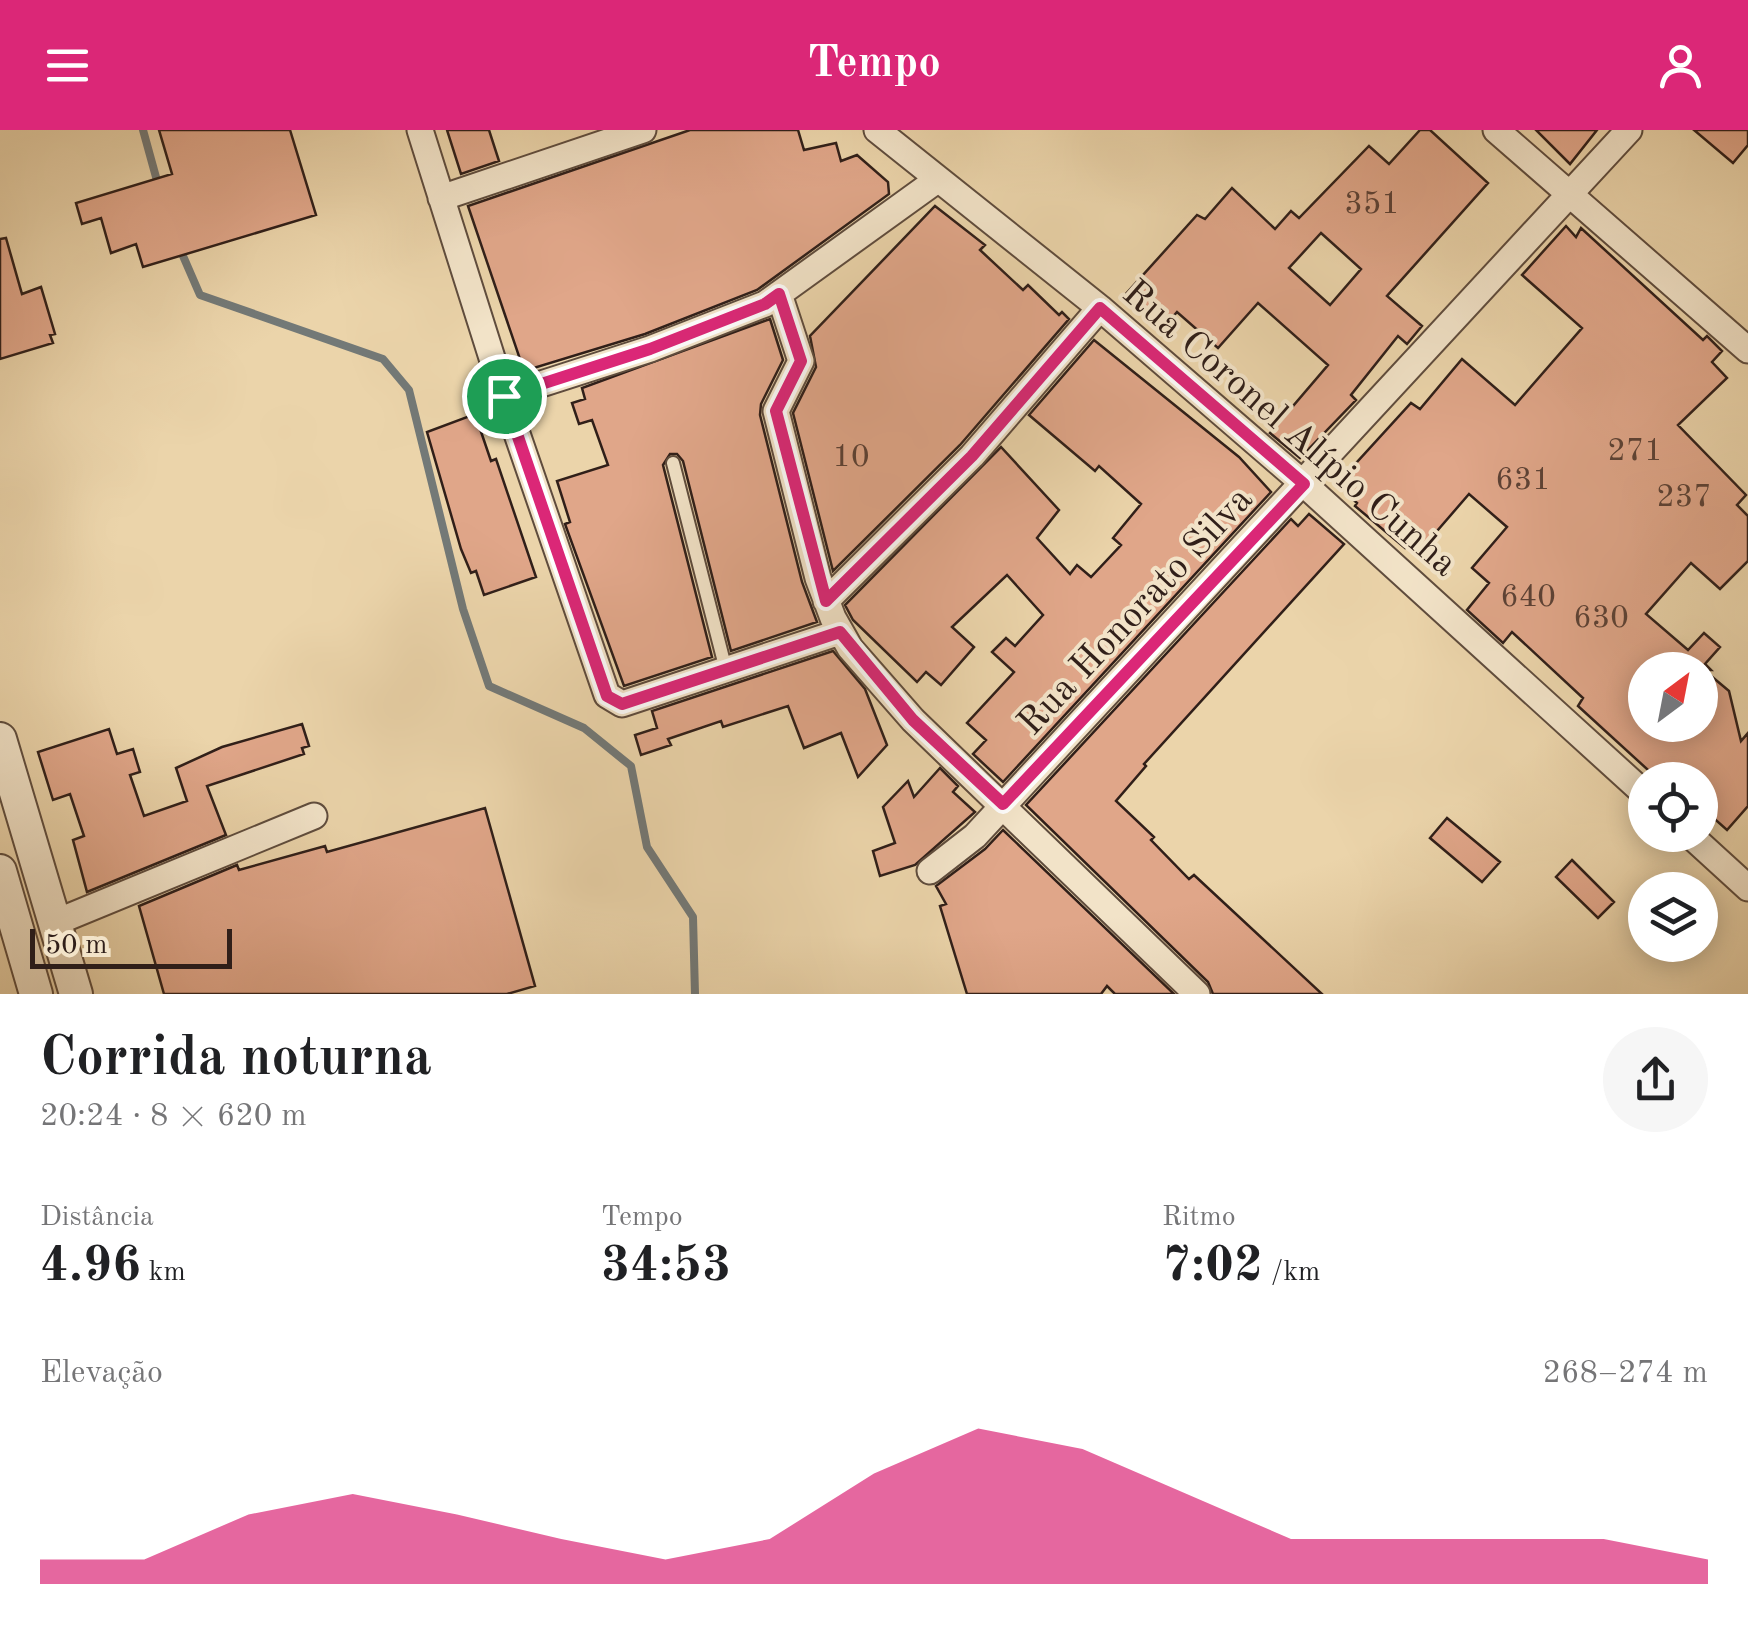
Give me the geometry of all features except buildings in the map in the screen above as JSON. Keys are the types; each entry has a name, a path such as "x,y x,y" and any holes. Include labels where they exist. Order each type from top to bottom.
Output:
{"street":[{"path":"420,130 504,396 607,696 622,704 840,632"},
{"path":"441,198 643,130"},
{"name":"Rua Coronel Alípio Cunha","path":"877,130 1100,308 1304,484 1628,779"},
{"path":"1496,130 1748,350"},
{"name":"Rua Honorato Silva","path":"930,870 975,836 1629,130"},
{"path":"504,396 650,349 765,304 937,180"},
{"path":"779,294 801,361 776,411 826,601 840,632 913,720 1197,994"},
{"path":"826,601 972,456 1100,308"},
{"path":"0,739 76,994"},
{"path":"54,923 314,816"},
{"path":"1709,852 1748,888"},
{"path":"0,870 36,994"}],"lane":[{"path":"673,464 726,670"}],"waterway":[{"path":"143,130 159,188"},
{"path":"180,249 200,295 383,359 409,390 463,609 489,686 584,728 631,766 647,847 693,917 695,994"}],"route":[{"path":"779,294 801,361 776,411 826,601 972,456 1100,308 1304,484 1003,804 913,720 840,632 622,704 607,696 504,396 650,349 765,304 779,294"}]}
